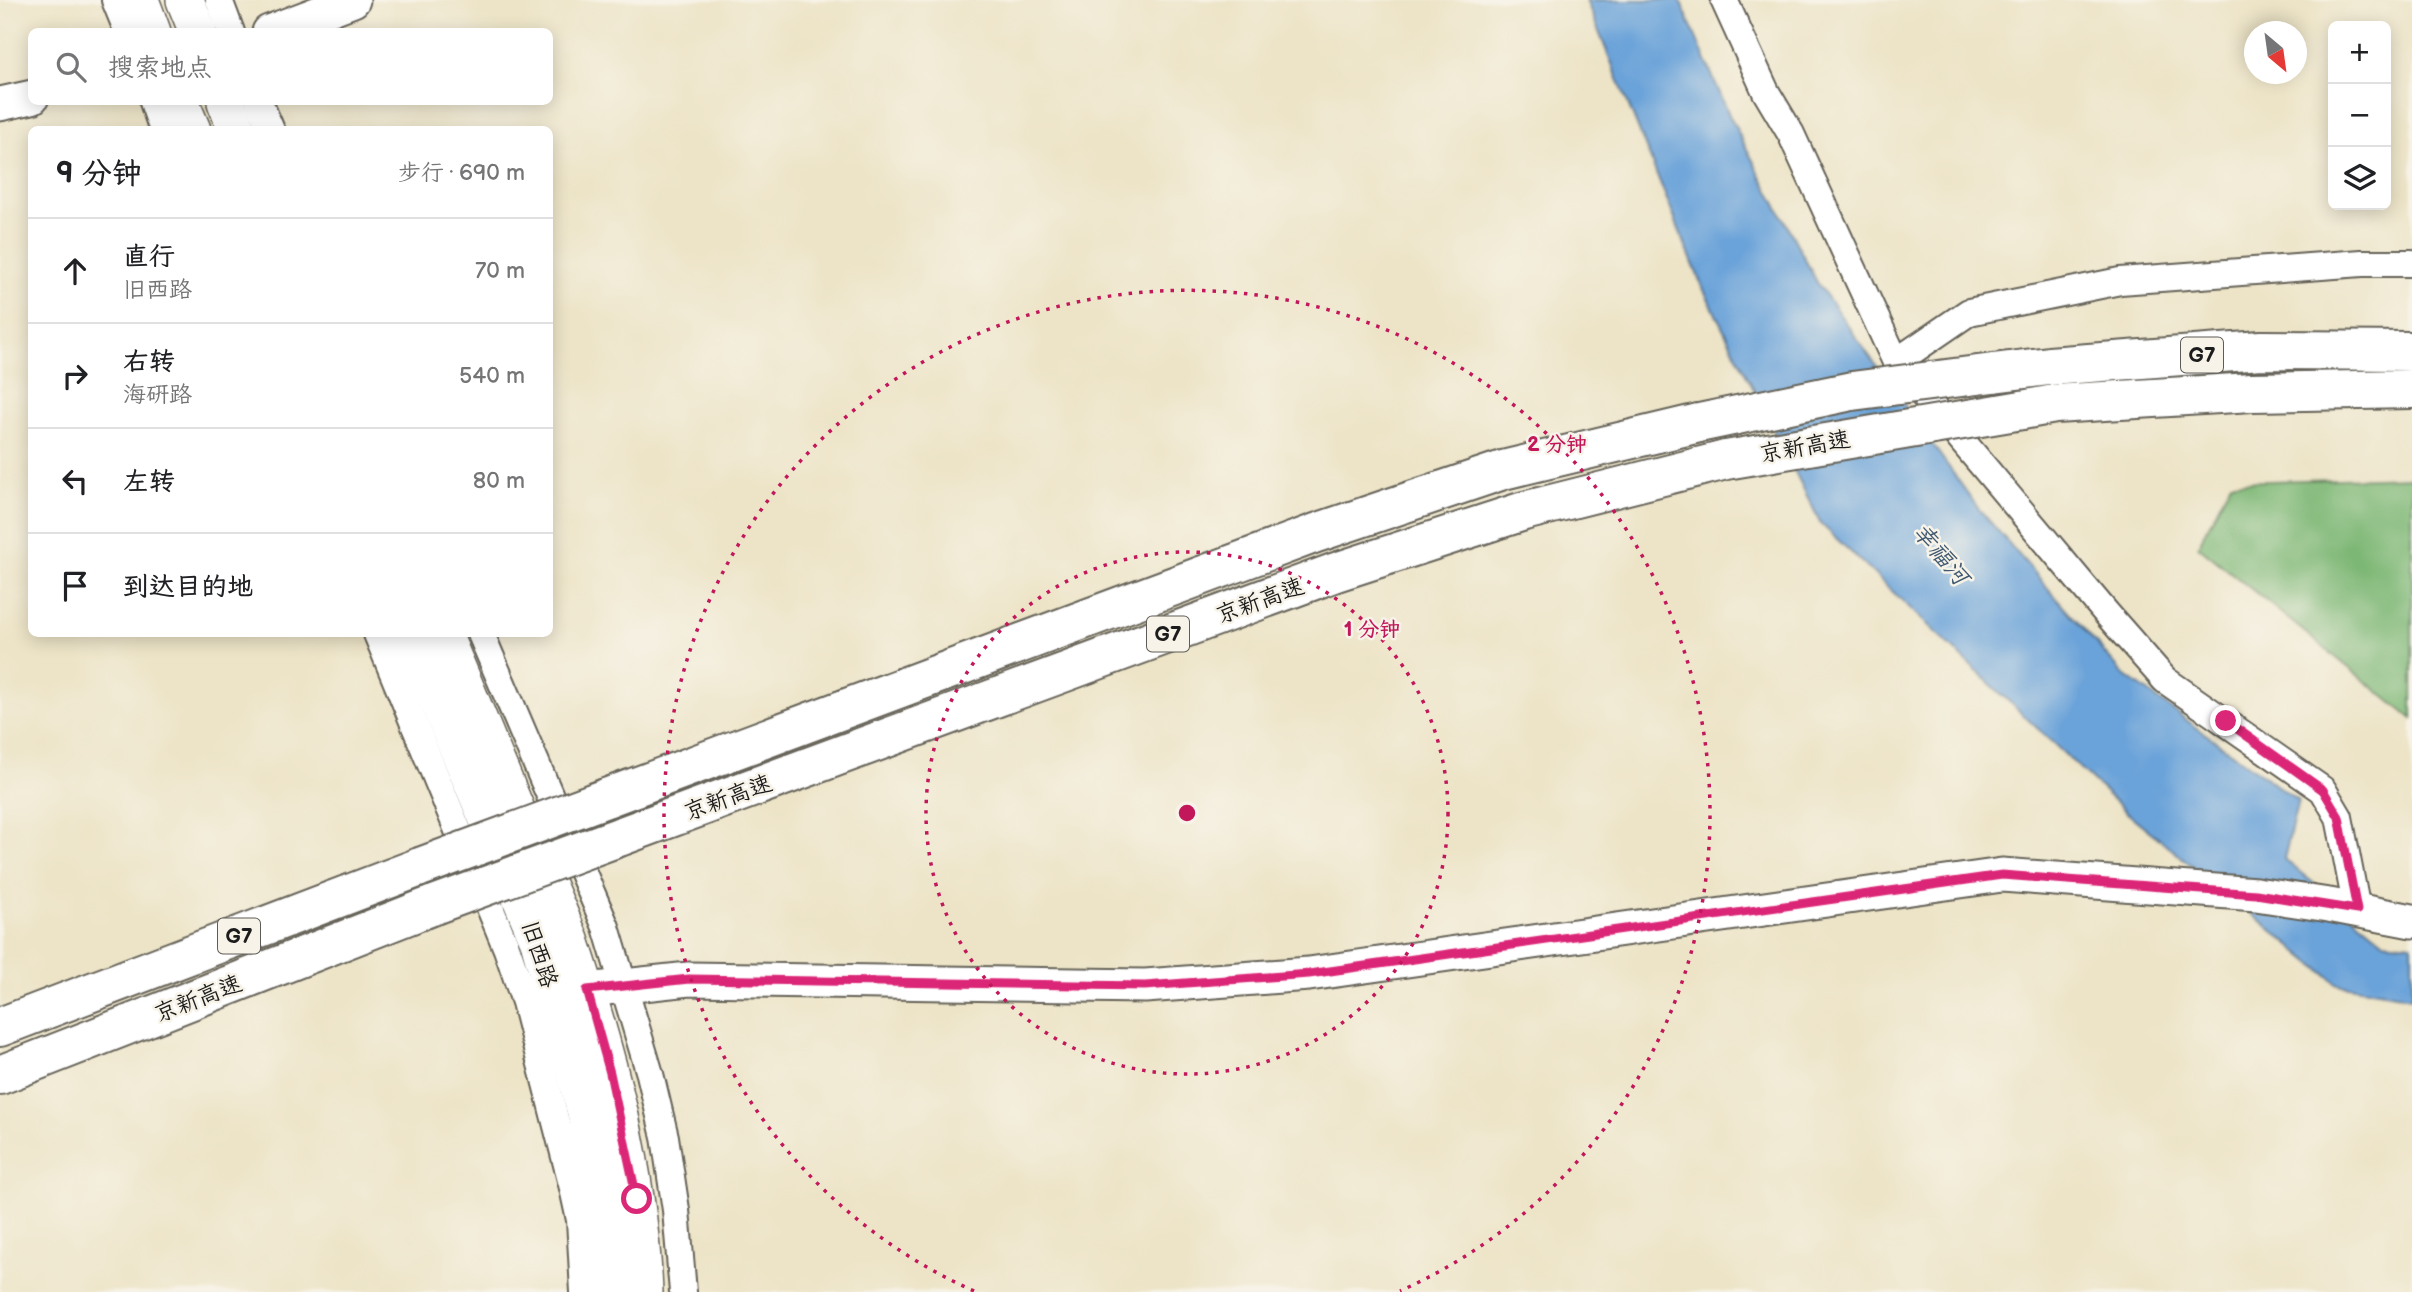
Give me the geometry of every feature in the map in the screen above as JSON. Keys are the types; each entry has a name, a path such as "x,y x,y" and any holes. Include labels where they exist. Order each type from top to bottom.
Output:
{"highway":[{"name":"京新高速","path":"0,1027 420,867 1316,533 1503,470 1699,423 1852,391 2049,366 2261,350 2412,351"},
{"name":"京新高速","path":"0,1075 434,905 1336,572 1524,512 1726,460 2055,404 2252,391 2412,389"}],"main road":[{"path":"140,0 150,28"},
{"path":"185,0 196,28"},
{"path":"181,105 190,126"},
{"path":"227,105 235,126"},
{"name":"旧西路","path":"411,637 539,942 586,1112 606,1219 610,1292"},
{"name":"旧西路","path":"444,637 570,940 587,990 610,1073 637,1199 644,1292"}],"street":[{"path":"115,0 126,28"},
{"path":"219,0 229,28"},
{"path":"280,28 353,0"},
{"path":"1724,0 1766,92 1791,134 1896,362 2165,680 2323,790 2339,817 2343,908"},
{"path":"0,104 28,98"},
{"path":"154,105 162,126"},
{"path":"260,105 269,126"},
{"path":"1896,362 1969,312 2120,281 2362,263 2412,263"},
{"path":"378,637 507,949 525,1002 580,1220 584,1292"},
{"path":"482,637 606,927 650,1074 665,1137 676,1210 683,1292"},
{"path":"587,990 689,979 1145,986 1309,974 2002,875 2256,894 2412,921"}],"green space":[{"path":"2412,477 2412,719 2198,546 2231,482"}],"water":[{"name":"幸福河","path":"1586,0 1680,0 1730,117 1818,284 1978,508 2122,673 2298,801 2284,859 2384,941 2412,944 2412,997 2338,984 2126,812 1821,524 1702,286"}],"route":[{"path":"637,1199 610,1073 587,990 689,979 1145,986 1309,974 2002,875 2256,894 2357,910 2339,817 2323,790 2226,721"}]}
